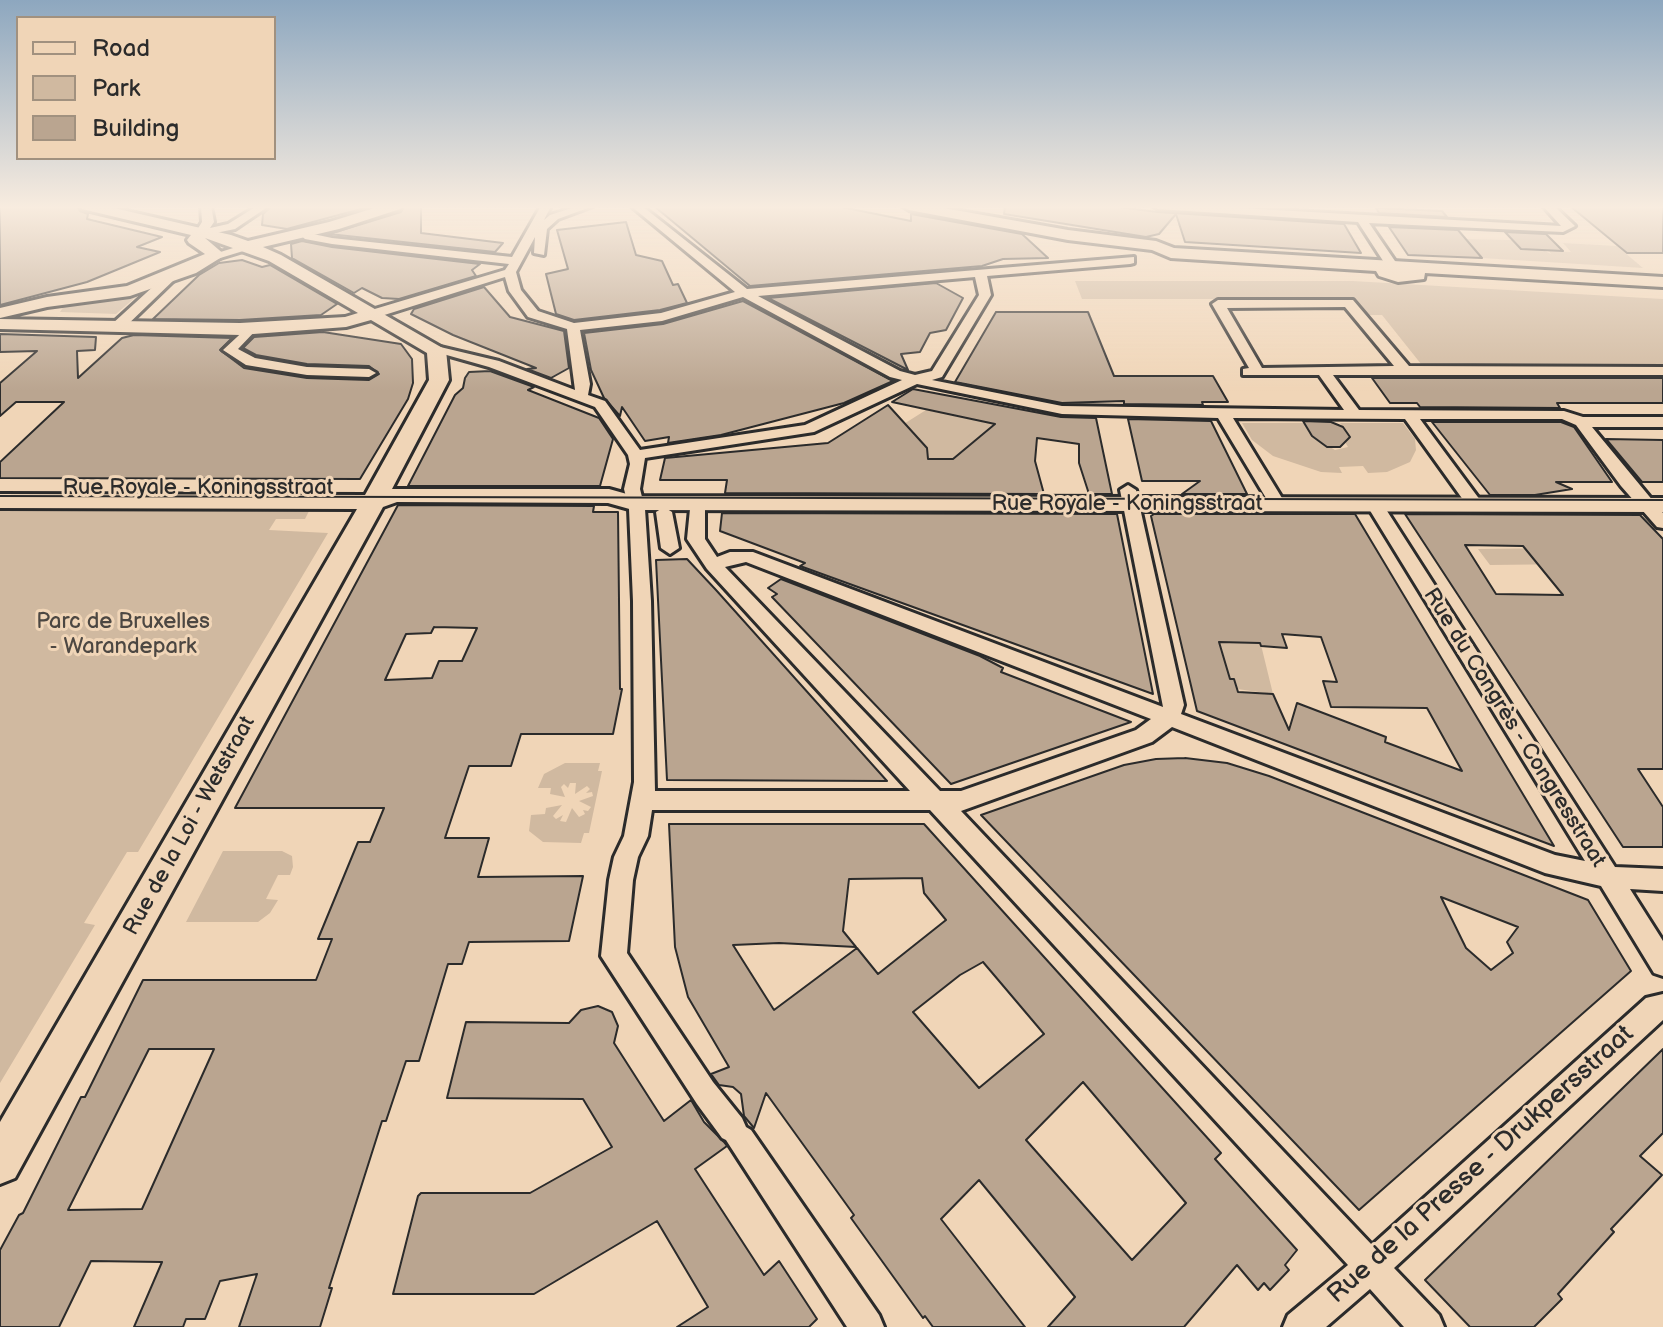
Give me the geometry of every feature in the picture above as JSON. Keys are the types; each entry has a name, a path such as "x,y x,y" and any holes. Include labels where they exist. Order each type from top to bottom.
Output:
{"street":[{"path":"117,327 184,268"},
{"path":"290,268 436,350 494,364 603,407 636,455 638,464 633,497 637,509 645,674 645,782 636,836 626,857 621,880 614,956 867,1327"},
{"path":"0,324 250,329 346,322 509,268"},
{"path":"512,268 515,291 533,314 573,327 662,317 744,293 1025,268"},
{"path":"709,268 744,293 895,374 954,390 1062,410 1223,414 1556,414 1581,422 1663,422"},
{"path":"1358,268 1663,282"},
{"path":"1398,270 1663,288"},
{"path":"636,455 809,429 917,379 937,374 985,295 980,272"},
{"path":"0,313 47,302 130,291 172,276"},
{"path":"1412,368 1349,303 1218,304 1253,372 1412,368 1663,371"},
{"path":"573,327 583,384 581,396"},
{"path":"250,329 230,350 251,362 307,371 369,373"},
{"name":"Rue de la Loi - Wetstraat","path":"0,1163 383,495 436,390 439,375 436,350"},
{"path":"1323,371 1355,415"},
{"path":"1223,414 1273,497"},
{"path":"1410,415 1470,498"},
{"path":"1581,422 1654,503"},
{"name":"Rue Royale - Koningsstraat","path":"0,487 383,495 1130,498"},
{"name":"Rue Royale - Koningsstraat","path":"0,501 383,495"},
{"name":"Rue Royale - Koningsstraat","path":"633,497 697,503 1273,497 1654,503"},
{"name":"Rue du Congrès - Congresstraat","path":"1370,497 1663,964"},
{"path":"642,800 961,801 1144,736 1169,718 1174,705 1130,498"},
{"path":"697,503 696,539 703,553 1427,1327"},
{"path":"664,512 670,548"},
{"path":"703,553 730,558 747,556 1554,865 1607,877 1663,880"},
{"name":"Rue de la Presse - Drukpersstraat","path":"1300,1327 1656,1007 1663,1007"}],"green space":[{"path":"153,276 157,279 116,314 60,312 64,306"},
{"path":"1075,281 1353,281 1663,299 1663,364 1421,364 1382,315 1365,315 1352,299 1082,299"},
{"path":"926,410 995,425 964,459 928,459 899,427"},
{"path":"1242,423 1304,423 1312,436 1335,450 1348,447 1345,442 1350,437 1340,423 1403,423 1415,439 1416,450 1410,462 1387,472 1368,473 1363,466 1339,467 1342,473 1321,472 1273,456 1252,440"},
{"name":"Parc de Bruxelles - Warandepark","path":"0,511 309,511 305,519 276,519 269,530 328,533 138,852 127,852 84,923 95,925 0,1083"},
{"path":"1559,548 1574,564 1490,565 1478,549"},
{"path":"1256,633 1273,694 1230,688 1237,688 1234,679 1230,679 1222,650 1218,650 1216,642"},
{"path":"565,763 600,763 598,771 602,771 589,833 584,833 581,843 543,842 529,831 531,815 545,814 546,808 562,805 553,816 556,819 563,815 560,821 566,822 572,808 579,817 585,814 583,810 588,811 591,807 579,801 593,796 592,792 586,793 590,789 587,786 575,794 576,783 570,783 568,788 564,784 561,787 565,797 550,794 551,788 538,788 544,774"},
{"path":"223,851 282,851 292,856 293,867 290,875 278,875 266,899 278,900 270,913 258,922 186,922"}],"building":[{"path":"0,268 121,268 87,282 0,305"},
{"path":"211,268 275,268 337,304 321,315 240,320 153,319 199,275"},
{"path":"310,268 475,268 472,270 476,276 399,299 382,298 362,288 354,293"},
{"path":"665,268 687,303 660,310 574,320 556,314 546,274 568,269"},
{"path":"728,268 960,268 750,286"},
{"path":"936,283 963,298 946,330 930,333 920,352 901,354 908,370 768,298"},
{"path":"484,287 510,317 564,331 569,368 551,378 527,369 536,368 453,335 411,314 414,309"},
{"path":"743,301 893,381 844,403 721,435 668,443 669,437 645,441 622,407 620,416 604,398 591,370 584,333 663,324"},
{"path":"996,312 1088,312 1114,376 1213,376 1228,402 1202,402 1203,405 1124,404 1124,401 1062,403 955,382"},
{"path":"323,332 401,344 412,359 413,383 408,399 360,479 0,478 0,462 64,402 16,402 0,416 0,383 37,351 0,352 0,334 96,337 95,350 77,351 78,378 122,338 134,335 232,338 220,350 244,368 307,378 369,380 379,374 369,366 307,364 256,355 243,348 254,337"},
{"path":"490,371 534,387 528,390 599,418 613,439 600,486 408,486 469,372"},
{"path":"1372,378 1663,378 1663,403 1557,403 1560,408 1420,407 1417,403 1390,403"},
{"path":"913,389 1061,417 1096,418 1112,494 1089,494 1079,463 1079,444 1037,438 1035,461 1044,494 725,493 727,480 660,480 665,458 828,443 888,405 927,448 928,459 953,459 995,424 892,402"},
{"path":"1128,419 1211,421 1247,494 1182,494 1200,481 1142,481"},
{"path":"1303,421 1331,422 1343,427 1350,437 1340,447 1327,447 1312,436"},
{"path":"1432,422 1561,422 1574,427 1612,482 1556,482 1572,489 1535,495 1490,495"},
{"path":"1606,439 1663,440 1663,482 1642,482"},
{"path":"398,505 594,506 593,512 618,512 622,689 613,734 521,734 511,766 469,766 445,838 489,838 478,877 583,876 569,941 469,942 462,964 448,964 419,1061 406,1061 386,1121 382,1121 329,1288 332,1288 320,1327 239,1327 257,1274 220,1281 205,1319 186,1319 183,1327 134,1327 162,1262 91,1261 59,1327 0,1327 0,1250 23,1213 81,1097 85,1097 143,980 316,980 332,939 318,939 358,842 370,842 384,808 235,808","holes":["434,627 477,628 462,661 439,661 432,678 385,680 406,634 431,633","149,1049 214,1049 142,1209 68,1210"]},
{"path":"722,513 1117,514 1153,694 800,566 805,563 720,531"},
{"path":"1355,514 1554,846 1197,711 1151,516","holes":["1282,634 1321,637 1337,682 1323,681 1331,707 1427,708 1462,771 1385,742 1386,737 1297,703 1289,730 1273,694 1238,692 1234,679 1230,679 1219,642 1260,643 1261,646 1287,648"]},
{"path":"1405,514 1640,515 1663,539 1663,769 1638,769 1663,807 1663,847 1623,847","holes":["1465,545 1523,546 1563,595 1496,594"]},
{"path":"687,559 887,781 667,780 656,560"},
{"path":"781,579 980,656 1003,668 1001,672 1131,722 951,784 772,597 777,594 768,588"},
{"path":"1185,758 1227,763 1269,776 1588,900 1631,971 1359,1210 981,815 1124,765","holes":["1441,897 1518,927 1507,942 1513,953 1491,970 1466,948"]},
{"path":"669,824 924,824 1221,1153 1215,1159 1297,1250 1285,1265 1289,1270 1270,1290 1264,1283 1258,1290 1237,1265 1184,1327 1048,1327 1075,1297 979,1180 941,1219 1025,1327 933,1327 925,1316 923,1318 851,1218 854,1215 766,1093 754,1128 744,1116 741,1094 733,1087 719,1085 711,1074 729,1067 688,997 675,947","holes":["922,878 924,893 946,920 878,974 857,948 774,1010 733,945 779,943 856,947 843,931 849,879","983,962 1044,1034 979,1088 913,1012 960,975","1083,1082 1186,1203 1132,1260 1026,1140"]},
{"path":"598,1006 612,1012 618,1026 614,1043 664,1121 691,1100 704,1122 727,1146 695,1169 764,1275 779,1261 817,1319 809,1327 677,1327 708,1307 657,1221 534,1294 393,1294 421,1193 530,1193 612,1147 583,1099 447,1098 466,1022 569,1023 581,1010"},
{"path":"1663,1049 1663,1133 1640,1156 1662,1175 1611,1229 1614,1232 1558,1294 1562,1299 1534,1327 1470,1327 1425,1280"}],"tram line":[{"path":"0,496 1663,500"}]}
